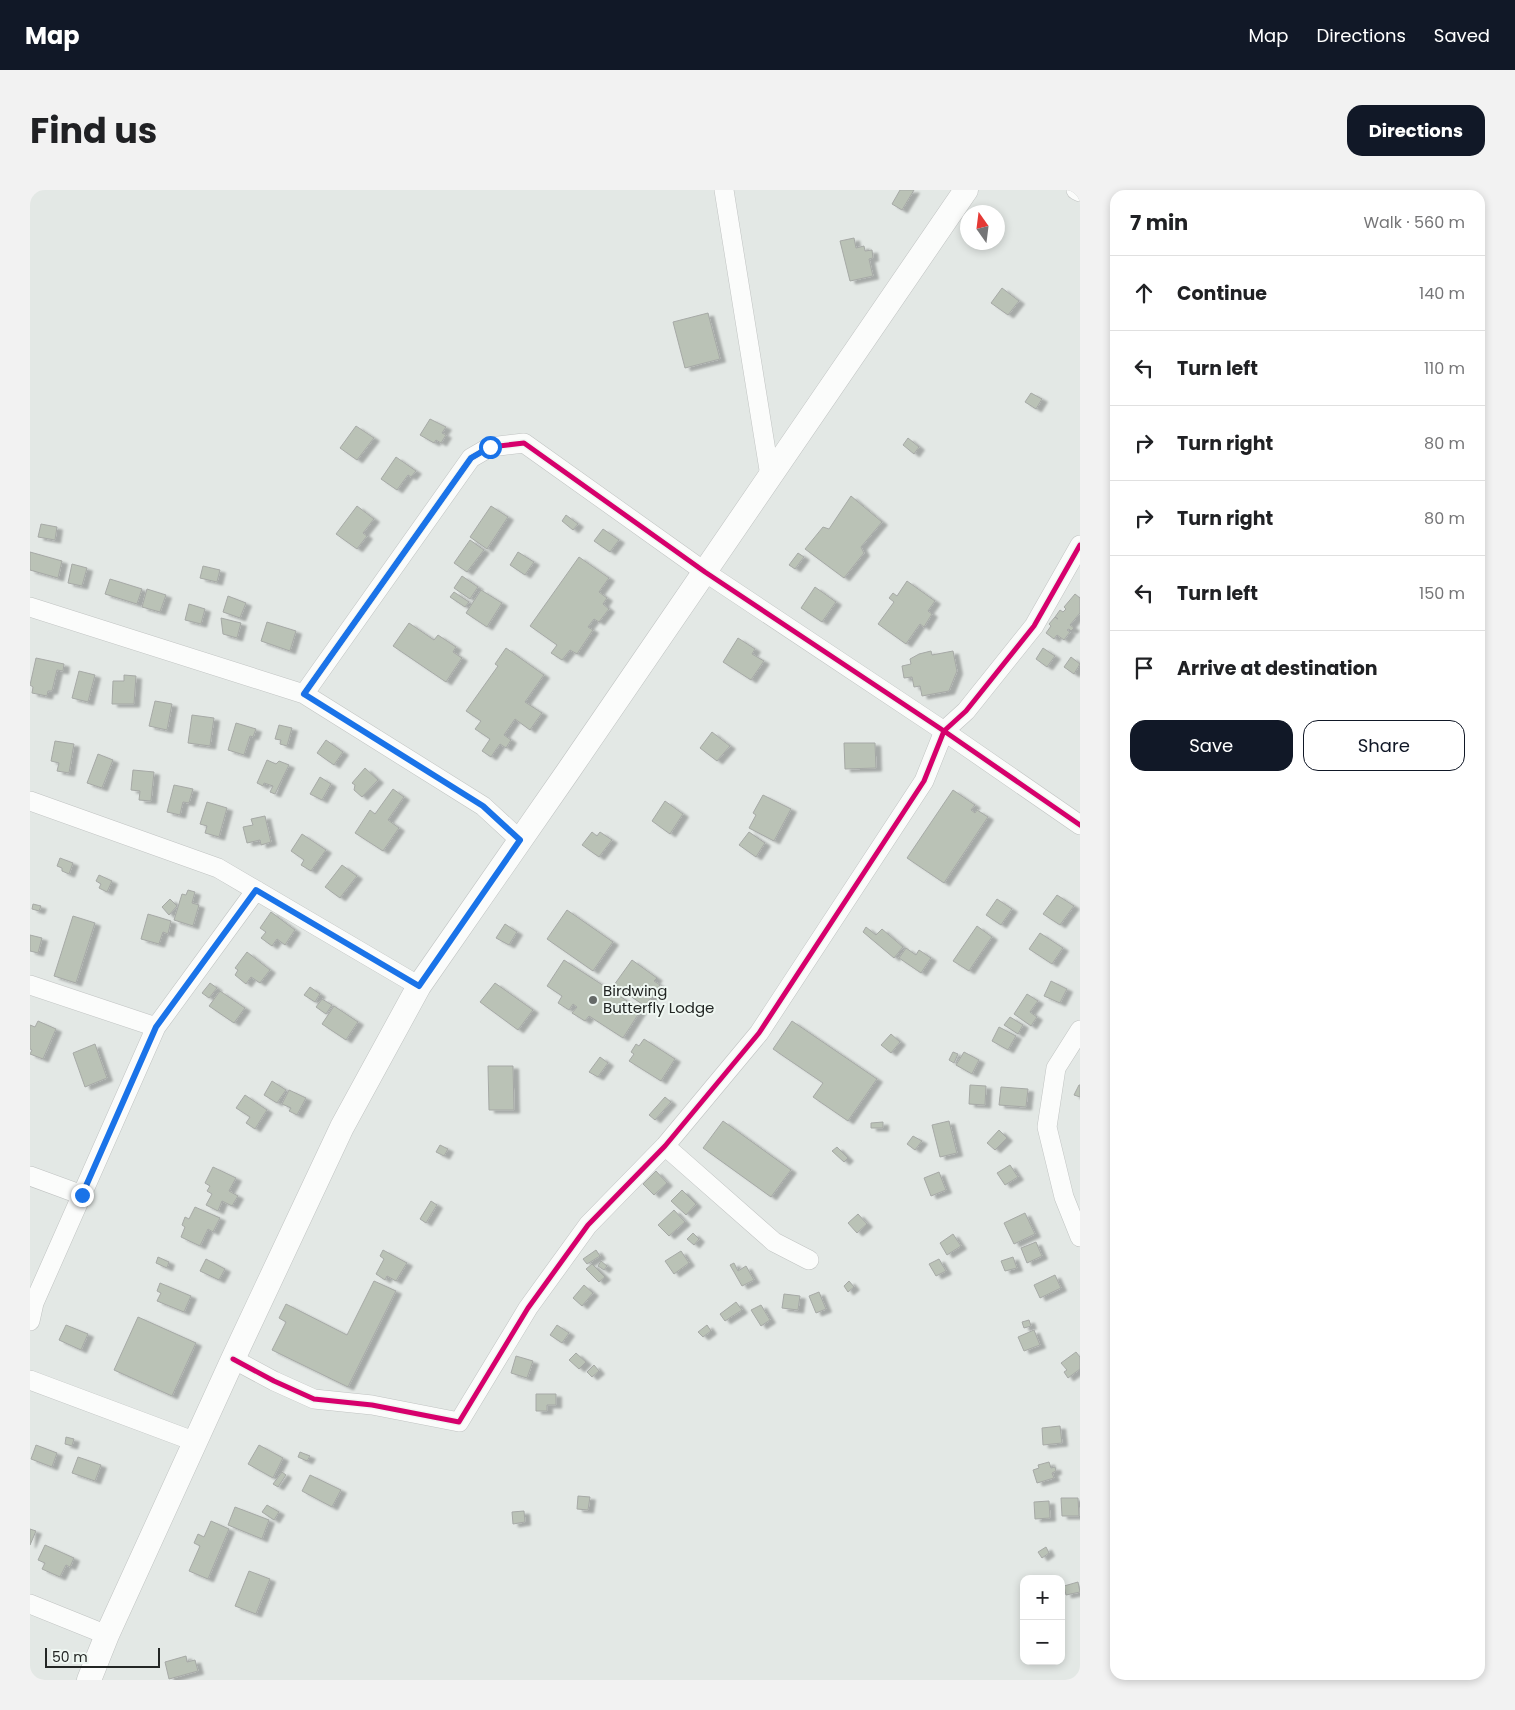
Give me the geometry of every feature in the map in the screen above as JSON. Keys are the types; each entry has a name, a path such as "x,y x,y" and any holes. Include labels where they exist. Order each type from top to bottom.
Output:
{"main road":[{"path":"89,1680 107,1635 233,1359 342,1127 419,986 966,190"}],"street":[{"path":"724,190 770,476"},
{"path":"1076,190 1080,192"},
{"path":"304,694 471,458 490,447 524,443 704,572 944,731 1080,825"},
{"path":"233,1359 274,1381 314,1399 372,1406 459,1422 528,1308 588,1225 665,1146 759,1032 924,781 944,731 966,711 1034,626 1080,545"},
{"path":"30,607 304,694 483,806 520,840"},
{"path":"30,801 218,868 419,986"},
{"path":"30,1322 34,1303 156,1027 256,890"},
{"path":"30,985 156,1027"},
{"path":"1080,1030 1056,1068 1047,1127 1064,1198 1080,1237"},
{"path":"665,1146 774,1242 809,1260"},
{"path":"30,1176 82,1195"},
{"path":"30,1380 196,1442"},
{"path":"30,1604 107,1635"}],"building":[{"path":"900,190 914,190 902,210 892,204"},
{"path":"854,238 856,248 864,246 865,251 872,250 873,258 869,259 873,276 850,281 840,241"},
{"path":"1002,288 1019,301 1008,315 991,303"},
{"path":"708,313 720,359 685,368 673,322"},
{"path":"1031,393 1042,399 1036,409 1025,402"},
{"path":"430,419 446,427 442,433 446,435 441,443 436,440 434,443 420,435"},
{"path":"356,426 374,438 357,460 340,448"},
{"path":"908,438 919,447 914,454 903,445"},
{"path":"396,457 416,471 411,477 408,475 397,490 381,479"},
{"path":"851,496 882,522 861,547 864,553 844,578 805,549 823,527 829,529"},
{"path":"357,506 374,519 363,533 367,536 357,549 336,534"},
{"path":"491,506 508,517 487,549 470,537"},
{"path":"566,515 578,524 573,530 562,521"},
{"path":"41,524 57,527 55,540 38,537"},
{"path":"603,529 619,540 610,552 594,541"},
{"path":"470,540 484,550 467,572 454,563"},
{"path":"30,552 62,561 58,578 30,570"},
{"path":"518,552 534,562 525,575 510,565"},
{"path":"798,553 804,557 795,569 789,565"},
{"path":"579,557 609,578 599,592 607,598 603,604 609,609 599,622 594,619 588,627 593,630 577,654 570,650 562,660 551,653 557,645 530,626"},
{"path":"72,564 87,568 82,586 68,583"},
{"path":"203,566 220,570 217,582 200,578"},
{"path":"462,576 478,587 470,599 454,588"},
{"path":"110,579 142,589 137,604 105,594"},
{"path":"907,581 935,601 928,611 932,614 924,627 920,624 906,644 878,624 894,602 889,598 893,593 897,596"},
{"path":"815,587 836,602 822,622 801,608"},
{"path":"147,589 166,595 160,612 142,607"},
{"path":"481,590 502,603 487,627 466,613"},
{"path":"454,592 469,602 465,607 450,597"},
{"path":"1075,594 1080,598 1080,613 1070,625 1074,628 1071,631 1067,630 1070,632 1064,640 1057,635 1054,639 1046,633 1051,626 1049,624 1060,610 1063,612 1066,609 1064,607"},
{"path":"228,596 246,603 240,618 223,612"},
{"path":"189,604 205,609 201,624 185,620"},
{"path":"221,618 241,623 237,638 223,634"},
{"path":"267,622 296,631 290,651 261,641"},
{"path":"409,623 434,640 438,635 456,647 453,652 462,658 446,682 393,646"},
{"path":"738,638 755,649 752,654 764,661 751,680 723,662"},
{"path":"506,648 544,675 525,702 542,713 530,730 515,719 504,735 511,740 506,748 500,744 491,757 482,751 490,739 475,729 481,721 466,711 498,666 495,664"},
{"path":"1043,648 1055,656 1047,667 1036,659"},
{"path":"931,651 932,655 953,651 957,671 949,691 922,696 920,686 914,687 912,677 904,678 902,666 911,664 910,659 919,654"},
{"path":"1071,657 1080,664 1074,674 1064,667"},
{"path":"36,658 64,664 63,671 57,670 52,691 48,691 47,696 32,693 33,687 30,685"},
{"path":"79,671 95,675 88,702 72,698"},
{"path":"124,675 136,676 134,704 112,704 113,681 124,681"},
{"path":"155,701 172,704 167,730 149,726"},
{"path":"192,715 214,718 210,746 188,743"},
{"path":"236,723 256,729 253,737 250,736 244,755 228,750"},
{"path":"279,725 292,728 287,746 280,744 281,740 275,739"},
{"path":"712,732 730,746 717,761 700,748"},
{"path":"326,740 343,752 334,765 317,753"},
{"path":"55,741 74,744 69,773 57,771 59,763 51,761"},
{"path":"844,743 875,743 876,768 845,769"},
{"path":"98,754 113,760 102,788 87,783"},
{"path":"267,760 276,764 279,761 289,765 275,794 270,792 273,786 264,783 263,786 257,783"},
{"path":"365,768 378,780 362,797 354,790 355,785 352,783"},
{"path":"133,770 154,772 151,801 139,800 140,791 131,790"},
{"path":"320,777 331,784 322,800 310,794"},
{"path":"174,785 193,789 189,803 183,802 180,815 167,812"},
{"path":"393,789 404,797 388,820 399,828 383,851 355,833 370,810 375,814"},
{"path":"953,790 975,805 971,810 975,813 977,810 988,817 944,883 907,858"},
{"path":"763,795 791,809 774,841 749,828 756,815 753,813"},
{"path":"665,801 683,814 670,834 652,821"},
{"path":"207,802 227,808 219,837 205,833 207,826 200,824"},
{"path":"265,816 271,842 261,845 260,840 247,843 243,827 253,825 251,819"},
{"path":"592,832 597,836 600,832 612,840 599,857 582,845"},
{"path":"749,832 765,843 756,857 739,845"},
{"path":"302,834 326,850 311,871 301,865 304,860 291,851"},
{"path":"60,858 73,863 69,874 57,866"},
{"path":"342,865 357,876 340,898 325,887"},
{"path":"99,875 112,881 107,892 99,888 101,884 96,881"},
{"path":"188,890 195,892 192,903 199,905 193,926 174,920 182,894 186,895"},
{"path":"1057,895 1074,906 1060,925 1043,914"},
{"path":"170,899 177,906 169,915 162,907"},
{"path":"997,899 1012,909 1001,925 986,915"},
{"path":"33,904 41,906 39,911 32,909"},
{"path":"567,910 613,942 593,971 547,939"},
{"path":"271,912 295,930 285,945 277,939 272,946 261,938 266,932 260,928"},
{"path":"148,914 171,921 168,934 163,932 159,944 141,939"},
{"path":"73,916 95,923 76,983 54,976"},
{"path":"505,924 517,932 509,945 496,938"},
{"path":"977,926 992,937 969,971 953,961"},
{"path":"866,927 876,935 882,929 903,947 894,958 863,932"},
{"path":"1040,933 1063,948 1052,964 1029,949"},
{"path":"30,935 42,938 38,953 30,951"},
{"path":"906,948 916,955 919,950 931,958 921,973 899,958"},
{"path":"247,952 270,970 260,983 251,977 246,984 235,975 238,970 235,968"},
{"name":"Birdwing Butterfly Lodge","path":"564,960 641,1010 623,1038 589,1016 585,1021 572,1013 577,1007 573,1004 569,1010 558,1003 562,996 547,986"},
{"path":"632,960 657,978 654,981 660,985 645,1006 614,985"},
{"path":"1051,981 1067,989 1060,1003 1044,996"},
{"path":"210,983 217,988 209,998 202,993"},
{"path":"495,983 533,1010 518,1030 480,1002"},
{"path":"310,987 320,994 315,1002 304,995"},
{"path":"220,991 245,1008 234,1023 209,1006"},
{"path":"1027,994 1038,1001 1030,1012 1037,1017 1031,1026 1014,1014"},
{"path":"322,999 332,1005 326,1014 316,1007"},
{"path":"334,1006 358,1022 346,1040 322,1024"},
{"path":"1010,1017 1023,1025 1018,1034 1004,1025"},
{"path":"38,1021 56,1029 43,1059 30,1054 32,1050 30,1049 30,1025 35,1027"},
{"path":"792,1021 877,1079 848,1121 813,1097 823,1083 773,1049"},
{"path":"999,1027 1016,1036 1008,1050 992,1041"},
{"path":"891,1034 900,1042 891,1053 881,1045"},
{"path":"644,1039 675,1059 661,1081 629,1061 634,1054 631,1052 636,1044 639,1046"},
{"path":"95,1044 107,1078 85,1087 73,1053"},
{"path":"953,1052 958,1054 954,1063 949,1060"},
{"path":"964,1052 979,1060 972,1074 956,1065"},
{"path":"600,1057 608,1063 598,1077 589,1072"},
{"path":"488,1066 513,1066 514,1110 489,1110"},
{"path":"272,1081 286,1090 277,1103 264,1095"},
{"path":"970,1085 986,1086 985,1105 969,1104"},
{"path":"1080,1085 1080,1097 1074,1095"},
{"path":"1001,1087 1028,1089 1026,1107 999,1105"},
{"path":"289,1090 306,1098 297,1115 289,1111 291,1108 282,1104"},
{"path":"245,1095 267,1110 255,1129 246,1123 250,1117 236,1108"},
{"path":"665,1097 671,1102 655,1120 649,1115"},
{"path":"723,1121 791,1170 771,1197 703,1148"},
{"path":"949,1121 957,1153 940,1157 932,1125"},
{"path":"883,1122 883,1128 871,1128 871,1123"},
{"path":"999,1130 1007,1138 995,1150 987,1143"},
{"path":"913,1136 922,1141 915,1150 907,1144"},
{"path":"440,1145 448,1149 444,1156 436,1152"},
{"path":"837,1147 848,1158 844,1162 832,1151"},
{"path":"1010,1165 1018,1177 1005,1185 997,1173"},
{"path":"213,1167 236,1178 229,1191 238,1196 232,1206 222,1201 218,1211 206,1205 212,1194 207,1191 210,1186 205,1183"},
{"path":"656,1171 667,1183 654,1195 643,1184"},
{"path":"939,1172 946,1190 931,1196 924,1178"},
{"path":"682,1190 696,1204 686,1215 671,1201"},
{"path":"431,1201 437,1205 426,1223 420,1219"},
{"path":"195,1207 220,1218 213,1232 208,1229 200,1246 181,1237 185,1227 182,1225 185,1217 189,1219"},
{"path":"674,1210 685,1222 669,1236 658,1225"},
{"path":"1025,1213 1035,1234 1014,1244 1004,1223"},
{"path":"858,1214 867,1224 857,1233 848,1223"},
{"path":"693,1233 699,1239 694,1245 687,1239"},
{"path":"953,1234 961,1246 947,1255 940,1243"},
{"path":"1036,1242 1042,1256 1027,1263 1021,1248"},
{"path":"383,1250 407,1263 396,1281 387,1276 385,1280 376,1274 384,1259 380,1256"},
{"path":"596,1250 600,1256 587,1264 583,1259"},
{"path":"681,1251 689,1263 674,1274 665,1261"},
{"path":"158,1257 169,1262 167,1268 156,1263"},
{"path":"1013,1257 1017,1268 1005,1271 1001,1261"},
{"path":"206,1259 225,1269 219,1280 200,1271"},
{"path":"939,1259 946,1271 936,1276 929,1264"},
{"path":"601,1261 607,1266 604,1270 598,1266"},
{"path":"734,1263 738,1271 746,1266 754,1280 742,1286 730,1265"},
{"path":"592,1264 605,1277 599,1282 586,1269"},
{"path":"1055,1275 1061,1288 1040,1298 1034,1285"},
{"path":"374,1281 396,1291 348,1387 272,1350 286,1322 279,1318 286,1304 347,1335"},
{"path":"849,1281 854,1287 848,1292 844,1286"},
{"path":"160,1283 191,1296 184,1312 157,1301 161,1293 157,1291"},
{"path":"584,1285 593,1293 582,1306 573,1298"},
{"path":"819,1292 826,1309 816,1313 809,1296"},
{"path":"784,1294 800,1296 798,1310 782,1308"},
{"path":"736,1302 742,1310 725,1321 720,1314"},
{"path":"761,1305 770,1320 761,1326 751,1310"},
{"path":"138,1317 196,1343 172,1396 114,1370"},
{"path":"1029,1320 1031,1326 1024,1328 1022,1322"},
{"path":"66,1325 88,1334 81,1350 59,1340"},
{"path":"557,1325 569,1333 562,1343 550,1335"},
{"path":"707,1325 711,1331 703,1337 698,1332"},
{"path":"1034,1330 1040,1345 1024,1351 1018,1337"},
{"path":"1076,1352 1080,1357 1080,1369 1068,1378 1064,1372 1067,1370 1061,1363"},
{"path":"576,1353 586,1362 579,1369 569,1360"},
{"path":"516,1356 533,1361 527,1378 511,1373"},
{"path":"594,1365 599,1371 592,1377 587,1372"},
{"path":"536,1394 556,1394 556,1405 547,1405 547,1411 536,1411"},
{"path":"1060,1426 1062,1443 1043,1445 1042,1428"},
{"path":"66,1437 74,1439 72,1446 65,1444"},
{"path":"36,1445 57,1453 52,1467 31,1459"},
{"path":"259,1445 283,1458 273,1478 248,1464"},
{"path":"300,1452 310,1456 307,1461 298,1457"},
{"path":"78,1457 101,1465 95,1481 72,1473"},
{"path":"1049,1462 1051,1468 1055,1467 1056,1471 1052,1473 1054,1478 1037,1483 1033,1470 1039,1468 1038,1465"},
{"path":"282,1472 286,1475 278,1487 273,1484"},
{"path":"310,1475 341,1490 332,1507 302,1491"},
{"path":"578,1496 590,1497 588,1510 577,1509"},
{"path":"1061,1498 1078,1498 1079,1516 1062,1516"},
{"path":"1049,1501 1050,1518 1035,1519 1034,1502"},
{"path":"267,1505 279,1512 274,1520 262,1512"},
{"path":"235,1507 269,1520 262,1539 228,1525"},
{"path":"524,1511 525,1522 513,1524 512,1512"},
{"path":"211,1521 229,1529 208,1579 189,1571 200,1546 194,1543 198,1534 204,1537"},
{"path":"30,1529 36,1531 30,1545"},
{"path":"45,1545 74,1558 70,1567 66,1565 60,1577 42,1569 45,1563 38,1560"},
{"path":"1046,1547 1049,1553 1042,1558 1038,1552"},
{"path":"249,1571 270,1579 256,1614 235,1606"},
{"path":"1078,1582 1080,1592 1066,1595 1065,1586"},
{"path":"186,1656 187,1662 195,1660 198,1671 169,1679 165,1662"}],"cycle path":[{"path":"304,694 471,458 490,447 524,443 705,572 944,731 1080,825"},
{"path":"233,1359 274,1381 314,1399 372,1405 459,1422 528,1308 588,1225 665,1146 759,1033 924,781 944,731 966,711 1034,626 1080,545"}],"place":[{"name":"Birdwing Butterfly Lodge","path":"593,1000"}],"route":[{"path":"82,1195 156,1027 256,890 419,986 520,840 483,806 304,694 471,458 490,447"}]}
